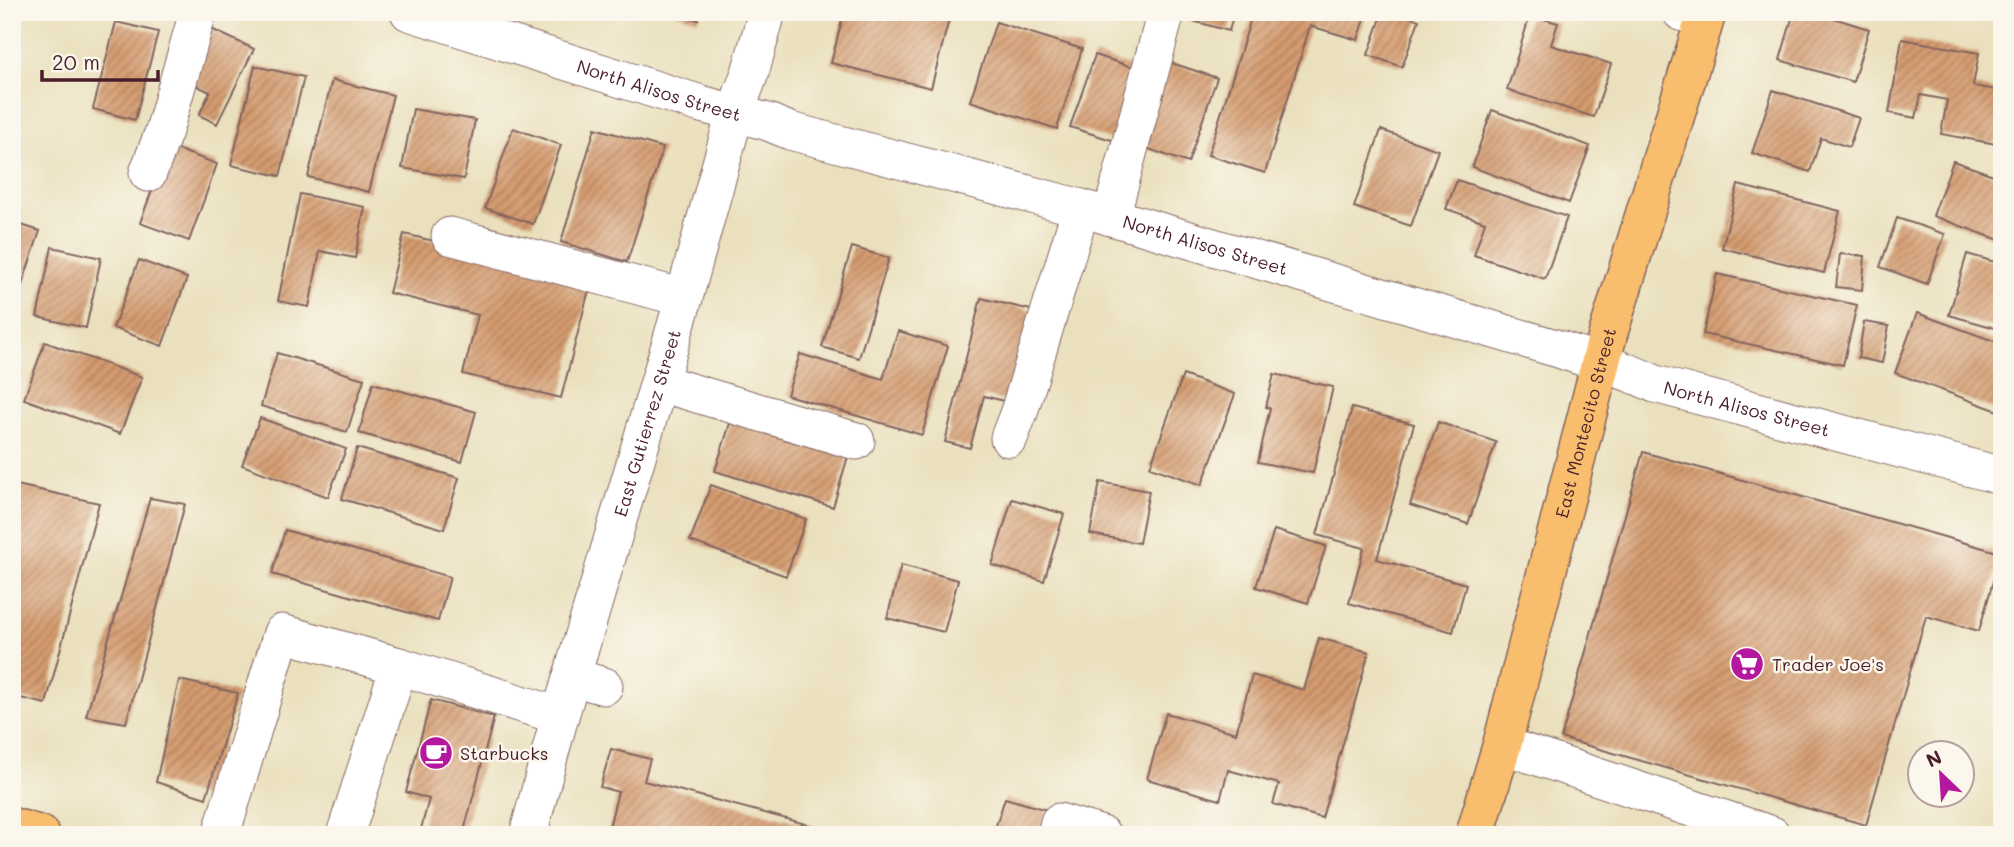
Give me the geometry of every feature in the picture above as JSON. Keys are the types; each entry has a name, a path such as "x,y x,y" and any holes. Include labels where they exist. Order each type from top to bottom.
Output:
{"main road":[{"name":"East Montecito Street","path":"1475,835 1502,745 1600,364 1697,14"},
{"path":"12,827 40,835"}],"street":[{"path":"148,173 164,131 198,12"},
{"name":"North Alisos Street","path":"409,12 790,131 1096,212 1562,350 1637,375 1655,384 2002,477"},
{"name":"East Gutierrez Street","path":"528,835 560,716 588,681 660,383 735,113 750,73 767,12"},
{"path":"1009,438 1096,212 1166,12"},
{"path":"450,236 684,298"},
{"path":"660,383 856,441"},
{"path":"220,835 282,633 560,716"},
{"path":"345,835 398,666"},
{"path":"1502,745 1772,835"},
{"path":"1057,829 1102,835"}],"building":[{"path":"671,12 700,12 698,20"},
{"path":"844,12 951,12 931,88 831,63"},
{"path":"1181,12 1234,12 1229,31 1179,17"},
{"path":"1253,12 1367,12 1358,40 1310,26 1265,173 1208,155"},
{"path":"1383,12 1397,12 1419,20 1402,67 1368,55"},
{"path":"1794,12 1814,12 1869,29 1853,82 1780,60"},
{"path":"1530,15 1558,23 1551,45 1611,64 1594,117 1507,90"},
{"path":"116,22 158,32 135,120 93,109"},
{"path":"996,22 1082,49 1057,129 970,101"},
{"path":"207,27 254,49 217,124 199,115 210,92 181,78"},
{"path":"1902,39 1979,53 1973,86 2002,91 2002,145 1941,134 1947,100 1921,95 1916,118 1889,113"},
{"path":"1095,55 1142,70 1118,142 1070,127"},
{"path":"1169,62 1217,78 1188,163 1140,146"},
{"path":"255,66 304,77 280,176 231,165"},
{"path":"332,80 393,95 369,192 308,177"},
{"path":"1773,90 1859,118 1849,147 1821,138 1810,172 1752,153"},
{"path":"413,109 475,120 464,179 402,168"},
{"path":"1492,110 1590,146 1569,203 1472,167"},
{"path":"513,128 561,145 533,224 485,208"},
{"path":"595,128 663,148 627,262 561,242"},
{"path":"1381,130 1438,150 1411,226 1354,207"},
{"path":"168,146 217,164 189,241 140,223"},
{"path":"1953,161 2002,178 2002,241 1933,216"},
{"path":"1457,180 1567,217 1545,279 1474,255 1485,222 1446,209"},
{"path":"1738,185 1840,211 1824,273 1722,248"},
{"path":"300,194 365,207 355,258 320,251 309,307 278,301"},
{"path":"1897,218 1945,234 1927,284 1880,267"},
{"path":"12,222 40,231 15,306 12,305"},
{"path":"404,234 592,278 561,398 463,374 478,315 389,293"},
{"path":"52,247 101,258 86,328 37,317"},
{"path":"852,247 889,258 859,358 822,347"},
{"path":"1840,254 1865,256 1862,290 1836,287"},
{"path":"1967,254 2002,264 2002,330 1949,315"},
{"path":"139,260 187,278 162,346 113,328"},
{"path":"1717,274 1857,305 1843,365 1703,334"},
{"path":"981,298 1039,312 1016,404 984,396 970,448 945,442"},
{"path":"1917,313 2002,344 2002,401 1998,411 1895,373"},
{"path":"1864,322 1889,326 1882,363 1858,358"},
{"path":"898,331 948,346 922,435 787,395 800,354 883,379"},
{"path":"45,342 142,377 120,434 24,399"},
{"path":"277,353 364,379 347,432 261,406"},
{"path":"1274,374 1333,387 1313,473 1258,462 1270,408 1266,407"},
{"path":"1183,375 1235,394 1202,485 1150,467"},
{"path":"373,383 476,412 462,462 359,433"},
{"path":"1352,408 1414,424 1377,559 1466,584 1453,632 1349,603 1364,548 1317,535"},
{"path":"732,417 849,453 833,507 715,471"},
{"path":"260,418 346,449 328,497 242,465"},
{"path":"1438,422 1496,442 1468,524 1410,505"},
{"path":"357,448 459,478 444,529 342,499"},
{"path":"1643,452 2001,553 1979,631 1926,616 1866,825 1561,738"},
{"path":"1100,482 1149,491 1139,543 1090,534"},
{"path":"12,484 99,503 46,704 12,696"},
{"path":"711,485 806,519 786,576 690,541"},
{"path":"150,498 185,504 126,723 86,716"},
{"path":"1012,499 1064,514 1044,581 992,565"},
{"path":"285,530 450,577 438,621 272,574"},
{"path":"1274,530 1326,546 1308,603 1256,587"},
{"path":"901,565 958,580 944,632 887,618"},
{"path":"1319,638 1369,652 1322,818 1273,804 1279,784 1228,770 1220,800 1147,779 1166,713 1236,733 1252,675 1304,690"},
{"path":"179,680 238,693 206,798 156,782"},
{"path":"431,700 494,717 463,835 442,835 421,829 429,799 406,792"},
{"path":"611,749 650,759 644,781 847,835 607,835 618,792 600,787"},
{"path":"1005,798 1047,810 1039,835 993,835"}],"place":[{"name":"Trader Joe's","path":"1747,664"},
{"name":"Starbucks","path":"436,753"}]}
